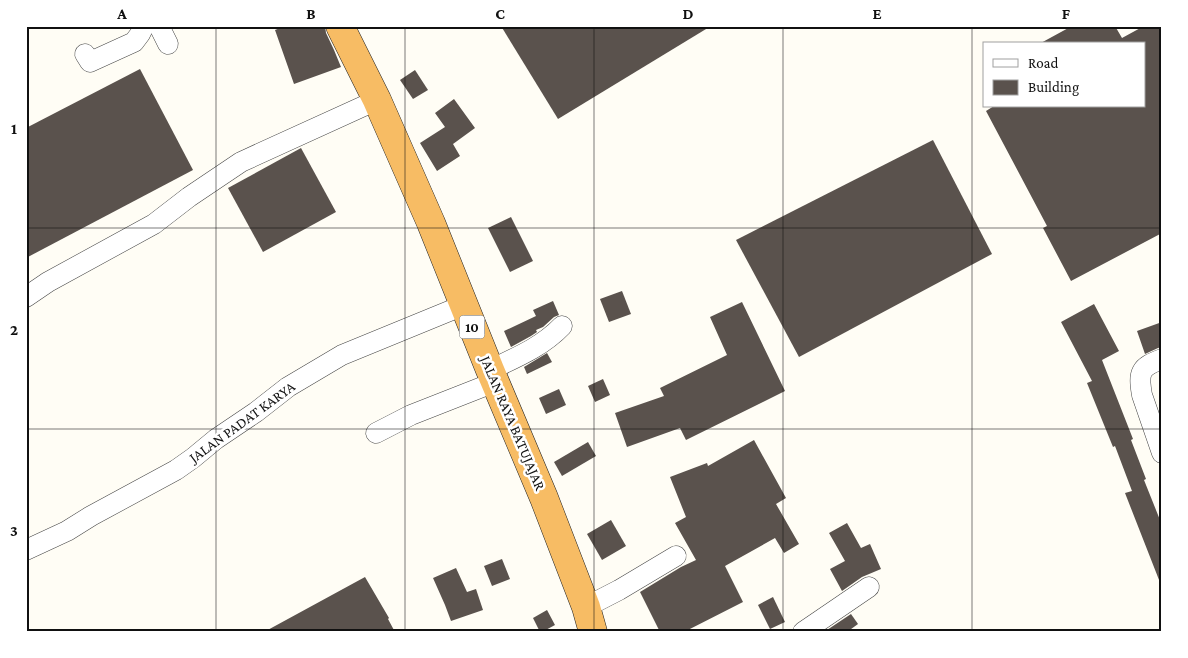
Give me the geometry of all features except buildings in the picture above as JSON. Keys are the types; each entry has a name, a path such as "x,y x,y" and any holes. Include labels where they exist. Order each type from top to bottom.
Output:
{"highway":[{"name":"JALAN RAYA BATUJAJAR","path":"340,26 377,100 431,223 492,376 544,498 589,619"}],"street":[{"path":"85,54 90,62 134,42 144,26"},
{"path":"159,26 168,44"},
{"path":"26,297 48,282 154,224 189,197 241,162 377,100"},
{"name":"JALAN PADAT KARYA","path":"26,550 67,531 176,470 288,387 342,355 464,305"},
{"path":"376,433 492,376 555,334 562,326"},
{"path":"1162,359 1145,367 1141,375 1140,384 1162,453"},
{"path":"589,619 619,590 676,556"},
{"path":"803,632 869,587"}]}
